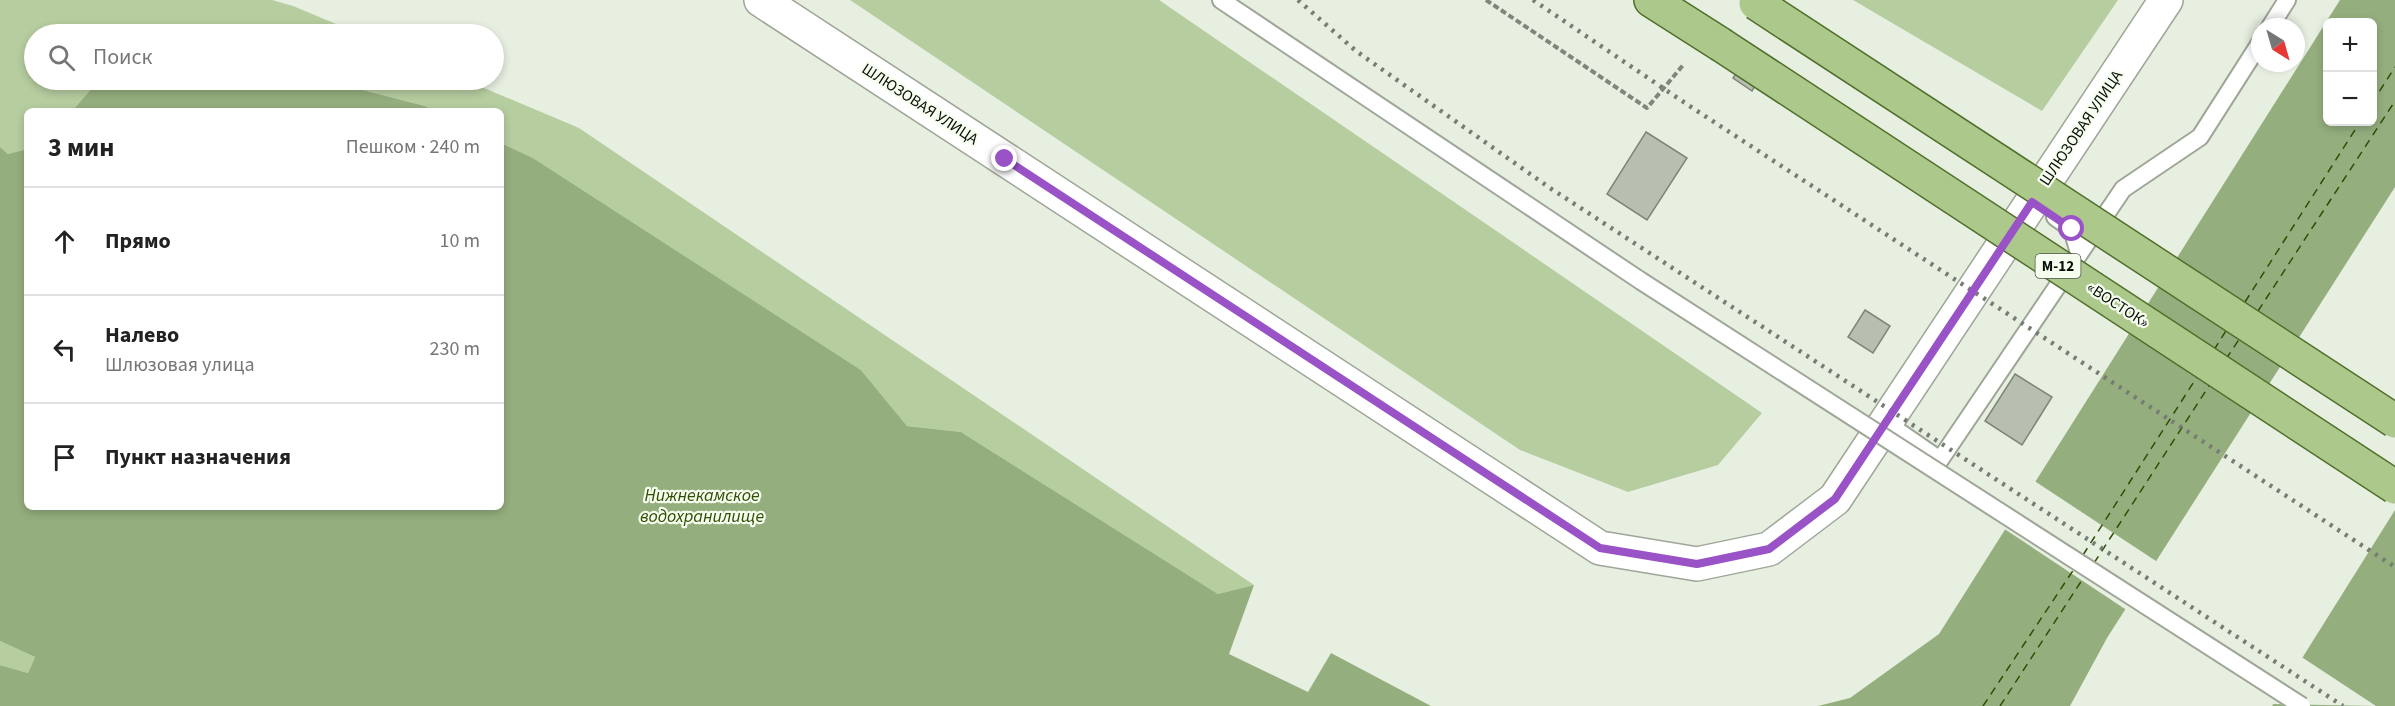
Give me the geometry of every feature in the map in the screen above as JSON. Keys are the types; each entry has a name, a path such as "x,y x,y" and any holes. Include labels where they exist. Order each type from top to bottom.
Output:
{"main road":[{"name":"М-12","path":"1651,0 1714,40"},
{"path":"1754,2 2395,421"},
{"name":"«ВОСТОК»","path":"1714,40 2395,487"}],"street":[{"name":"ШЛЮЗОВАЯ УЛИЦА","path":"761,0 1600,548 1697,564 1769,549 1835,499 2166,0"}],"lane":[{"path":"1221,0 1641,281 2302,706"},
{"path":"2276,18 2287,0"},
{"path":"1886,423 1940,460 2123,189 2200,137 2251,57"},
{"path":"2032,202 2072,229 2079,253"}],"path":[{"path":"1486,0 1647,108 1714,40"}],"shaded area":[{"path":"0,0 272,0 336,24 24,24 24,90 90,90 75,108 24,108 24,150 8,154 0,147"},
{"path":"850,0 1159,0 1762,413 1718,465 1628,492 1520,450"},
{"path":"1853,0 2118,0 2042,111"},
{"path":"363,90 489,90 579,128 1254,585 1218,594 961,432 907,426 861,370 533,158 504,144 504,108 429,108"},
{"path":"0,641 35,657 28,673 0,665"}],"water":[{"path":"2340,0 2395,0 2395,187 2107,638 2070,706 1818,706 1850,698 1939,634 2294,72 2305,72 2305,55 2323,27 2323,126 2377,126 2377,18 2329,18"},
{"path":"90,90 363,90 429,108 75,108"},
{"name":"Нижнекамское водохранилище","path":"504,144 533,158 861,370 907,426 961,432 1218,594 1254,585 1229,654 1308,692 1331,653 1431,706 0,706 0,665 28,673 35,657 0,641 0,147 8,154 24,150 24,510 504,510"},
{"path":"2395,510 2395,706 2272,706"}],"pier":[{"path":"2033,480 2159,563 2128,611 2003,528"},
{"path":"2300,656 2376,706 2269,704"}],"building":[{"path":"1741,66 1760,78 1752,91 1733,78"},
{"path":"1646,132 1687,158 1647,220 1607,194"},
{"path":"1865,310 1890,326 1873,353 1848,337"},
{"path":"2015,374 2052,397 2022,445 1985,421"}],"ferry route":[{"path":"2377,95 2395,67"},
{"path":"2258,311 2395,101"},
{"path":"2245,302 2357,126"},
{"path":"2214,350 2227,329"},
{"path":"2226,359 2240,338"},
{"path":"2083,555 2197,377"},
{"path":"2094,563 2209,386"},
{"path":"1983,706 2074,569"},
{"path":"2000,706 2084,577"}],"railway":[{"path":"1298,0 1356,51 1550,188 2343,706"},
{"path":"1533,0 1685,103 2395,567"}],"route":[{"path":"1005,159 1600,548 1697,564 1769,549 1835,499 2032,202 2072,229"}]}
